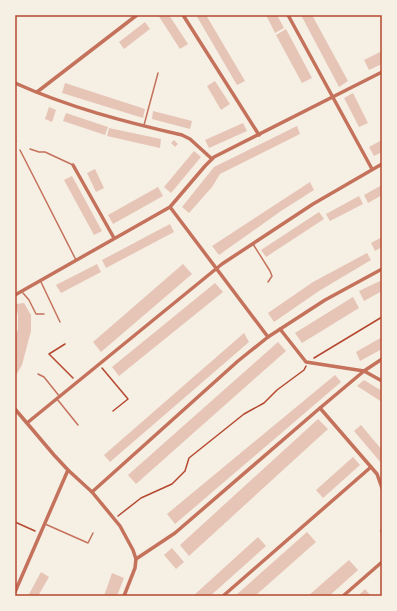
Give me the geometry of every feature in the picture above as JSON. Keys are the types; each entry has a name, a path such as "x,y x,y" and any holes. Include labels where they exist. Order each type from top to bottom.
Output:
{"street":[{"path":"37,92 137,15"},
{"path":"183,15 259,135"},
{"path":"288,15 372,169"},
{"path":"15,295 170,207 212,159 382,72"},
{"path":"15,83 102,115 186,137 193,141 212,159"},
{"path":"27,423 217,268 313,204 382,164"},
{"path":"73,165 114,238"},
{"path":"170,207 268,337"},
{"path":"92,492 232,366 268,337 325,300 382,269"},
{"path":"280,329 303,360 308,363 364,371 382,381"},
{"path":"136,559 175,533 364,371 382,360"},
{"path":"320,408 377,474 382,488"},
{"path":"15,409 68,470 92,492 115,518 130,543 136,559 135,568 124,596"},
{"path":"223,596 371,467"},
{"path":"15,592 17,582 41,533 68,470"},
{"path":"343,596 382,562"}],"lane":[{"path":"144,126 158,73"},
{"path":"30,149 45,152 73,165"},
{"path":"20,150 76,260"},
{"path":"253,244 272,276 268,282"},
{"path":"40,281 60,322"},
{"path":"21,291 29,300 36,314 44,314"},
{"path":"38,374 44,377 78,425"},
{"path":"45,524 88,543 93,533"}],"path":[{"path":"115,518 141,498 172,484 185,471 189,458 244,414 264,403 277,390 304,370 308,363 323,351 382,317"},
{"path":"65,344 49,354 77,383"},
{"path":"100,364 128,399 113,411"},
{"path":"15,522 41,533"}],"building":[{"path":"158,15 169,15 188,44 180,49"},
{"path":"196,15 206,15 245,81 237,85"},
{"path":"266,15 277,15 284,28 275,33"},
{"path":"301,15 312,15 348,81 339,87"},
{"path":"145,22 150,29 124,49 119,42"},
{"path":"286,29 312,78 302,83 276,35"},
{"path":"382,51 382,64 369,70 364,60"},
{"path":"215,81 230,104 221,110 207,86"},
{"path":"65,83 145,109 143,118 62,93"},
{"path":"353,93 368,123 359,127 344,98"},
{"path":"49,107 56,110 52,122 45,119"},
{"path":"153,111 192,121 190,129 152,119"},
{"path":"66,113 108,127 105,135 63,121"},
{"path":"243,123 247,131 209,148 205,140"},
{"path":"297,126 300,134 220,174 212,187 189,213 182,207 214,167"},
{"path":"109,128 161,139 160,148 107,136"},
{"path":"174,140 178,144 175,147 171,143"},
{"path":"382,140 382,152 374,156 369,147"},
{"path":"194,151 201,157 171,193 164,187"},
{"path":"95,169 104,188 96,192 87,173"},
{"path":"72,176 102,231 94,235 64,180"},
{"path":"310,182 314,190 281,211 219,255 212,246"},
{"path":"382,185 382,195 368,203 364,195"},
{"path":"158,187 163,196 113,224 108,215"},
{"path":"359,196 363,204 330,221 326,214"},
{"path":"319,212 324,219 266,257 261,250"},
{"path":"170,224 174,232 106,268 102,260"},
{"path":"382,237 382,247 375,251 371,243"},
{"path":"367,253 371,260 319,291 274,322 268,313 313,282"},
{"path":"97,264 101,272 61,293 56,285"},
{"path":"183,264 192,274 101,352 93,342"},
{"path":"382,280 382,291 364,301 359,291"},
{"path":"215,283 223,292 119,376 112,367"},
{"path":"353,297 359,308 302,343 295,333"},
{"path":"24,303 31,315 31,331 22,365 15,377 15,339 18,329 18,315 15,304"},
{"path":"244,333 249,342 110,462 104,455"},
{"path":"382,337 382,349 360,361 356,352"},
{"path":"278,342 286,351 136,484 128,475"},
{"path":"335,375 341,382 175,524 167,514"},
{"path":"364,380 382,391 382,402 357,386"},
{"path":"318,419 328,429 189,556 180,545"},
{"path":"361,425 382,450 382,464 354,431"},
{"path":"353,457 360,465 323,498 316,490"},
{"path":"307,532 316,542 255,596 235,596"},
{"path":"258,537 266,546 210,596 193,596"},
{"path":"172,548 184,562 176,569 164,555"},
{"path":"349,560 358,570 329,596 308,596"},
{"path":"41,572 49,577 38,596 28,596"},
{"path":"112,573 124,578 117,596 104,596"},
{"path":"365,589 371,596 358,596"}]}
